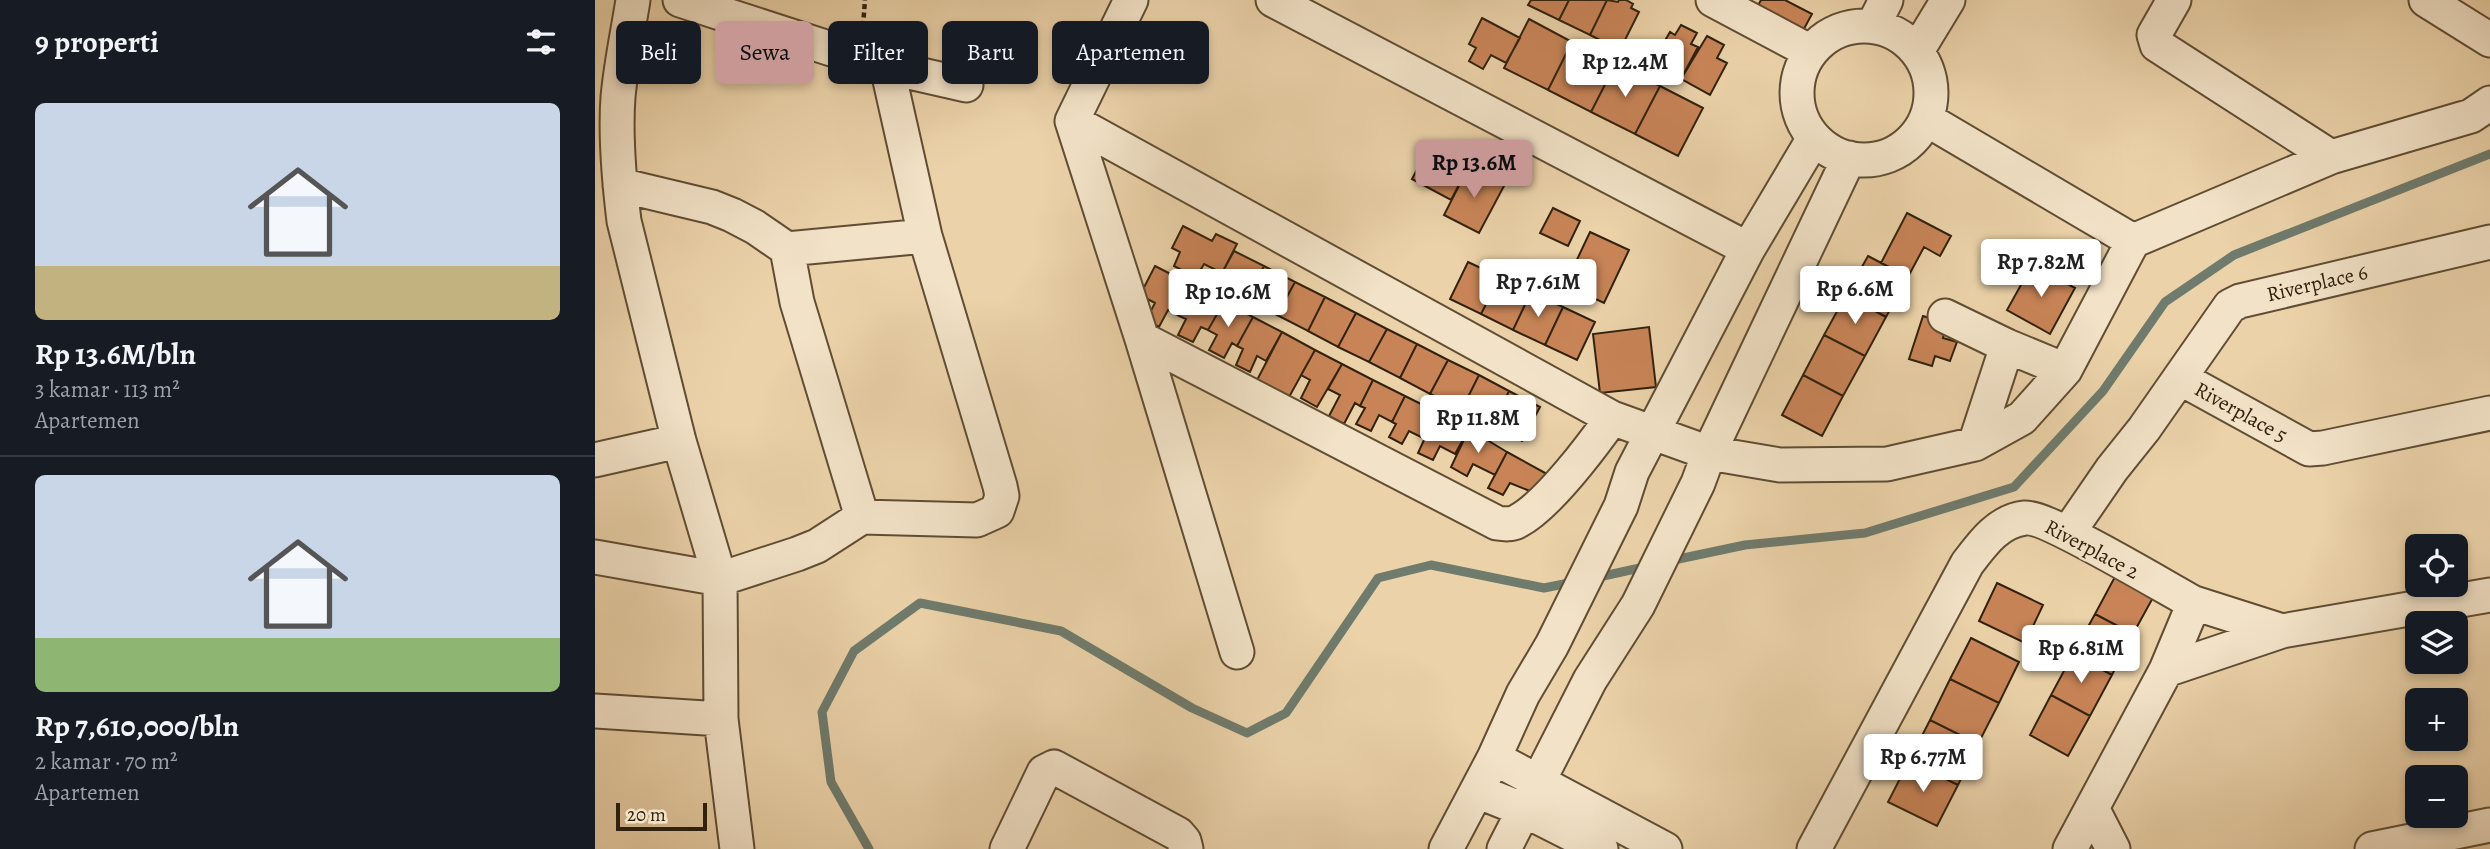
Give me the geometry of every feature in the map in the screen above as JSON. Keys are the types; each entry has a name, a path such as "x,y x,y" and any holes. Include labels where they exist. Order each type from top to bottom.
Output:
{"street":[{"path":"633,0 618,96 617,132 624,221 679,441 720,579 721,719 737,849"},
{"path":"680,0 828,48"},
{"path":"1131,0 1072,121 1142,339 1237,652"},
{"path":"1273,0 1748,249"},
{"path":"1713,0 1811,52"},
{"path":"1917,51 1948,0"},
{"path":"2174,0 2154,35 2157,45 2331,157"},
{"path":"2426,0 2490,40"},
{"path":"1880,13 1917,51 1926,66 1931,84 1930,102 1926,119 1916,135 1902,148 1886,156 1868,160 1849,158 1814,138 1798,107 1797,88 1801,69 1811,52 1823,39 1880,13"},
{"path":"928,76 966,85"},
{"path":"595,557 720,579 817,546 862,517 977,520 993,514 1000,506 1000,486 925,236 891,84"},
{"path":"1072,121 1612,418 1653,434 1703,468 1887,464 1975,444 2022,418 2066,370 2133,241 2331,157 2471,116 2490,103"},
{"path":"1926,119 2133,241"},
{"path":"1446,849 1495,758 1523,694 1552,645 1621,506 1632,472 1748,249 1814,138"},
{"path":"1504,849 1590,680 1638,605 1849,158"},
{"path":"620,185 722,211 755,227 787,249 925,236"},
{"name":"Riverplace 6","path":"2180,378 2226,309 2234,303 2490,242"},
{"path":"787,249 797,302 862,517"},
{"path":"1945,316 2007,346 2066,370"},
{"path":"1142,339 1497,523 1511,524 1519,521 1538,505 1593,446 1612,418"},
{"path":"1975,444 2007,346"},
{"name":"Riverplace 5","path":"2068,533 2180,378 2309,449 2490,413"},
{"path":"595,460 679,441"},
{"name":"Riverplace 2","path":"1814,849 1967,564 2003,525 2023,518 2033,518 2068,533 2194,603"},
{"path":"2166,670 2282,631 2490,595"},
{"path":"2070,849 2166,670 2194,603 2282,631"},
{"path":"595,711 721,719"},
{"path":"1495,758 1665,849"},
{"path":"1007,849 1044,772 1054,767 1178,834 1187,849"},
{"path":"1477,791 1524,810 1601,849"},
{"path":"2092,808 2113,849"},
{"path":"2372,849 2490,825"}],"building":[{"path":"1531,0 1569,0 1559,20 1528,5"},
{"path":"1569,0 1607,0 1590,35 1559,20"},
{"path":"1607,0 1626,0 1633,4 1631,8 1639,12 1620,50 1590,35"},
{"path":"1761,0 1785,0 1812,14 1798,40 1752,16"},
{"path":"1482,18 1520,38 1506,63 1491,55 1483,69 1469,61 1476,48 1469,44"},
{"path":"1529,19 1572,42 1548,90 1504,68"},
{"path":"1681,25 1697,33 1691,44 1698,47 1681,79 1652,63 1670,32 1675,35"},
{"path":"1707,36 1724,45 1717,58 1727,63 1710,95 1681,79"},
{"path":"1572,42 1616,63 1591,112 1548,90"},
{"path":"1616,63 1660,86 1635,134 1591,112"},
{"path":"1660,86 1703,108 1678,156 1635,134"},
{"path":"1442,151 1458,159 1451,171 1463,177 1451,200 1412,179 1424,156 1437,162"},
{"path":"1468,168 1504,186 1479,233 1444,215"},
{"path":"1553,208 1580,221 1568,246 1540,233"},
{"path":"1907,213 1951,236 1940,256 1924,247 1908,277 1881,263"},
{"path":"1183,226 1212,241 1216,234 1237,244 1222,273 1204,264 1196,278 1174,266 1180,252 1172,248"},
{"path":"1590,232 1629,250 1604,303 1565,285"},
{"path":"1234,251 1264,266 1247,299 1216,284"},
{"path":"1868,256 1908,277 1886,317 1846,295"},
{"path":"1468,262 1500,277 1481,314 1450,299"},
{"path":"2032,265 2075,288 2050,334 2007,310"},
{"path":"1155,266 1194,286 1179,316 1168,310 1159,327 1146,320 1155,303 1140,295"},
{"path":"1264,266 1295,282 1277,315 1247,299"},
{"path":"1500,277 1531,292 1513,330 1481,314"},
{"path":"1295,282 1325,297 1308,331 1277,315"},
{"path":"1194,286 1224,302 1208,330 1201,327 1193,342 1178,335 1186,319 1179,316"},
{"path":"1531,292 1563,307 1545,345 1513,330"},
{"path":"1846,295 1886,317 1865,356 1824,335"},
{"path":"1325,297 1356,313 1338,347 1308,331"},
{"path":"1224,302 1253,317 1237,346 1232,343 1224,358 1209,350 1217,335 1208,330"},
{"path":"1563,307 1595,322 1577,360 1545,345"},
{"path":"1356,313 1387,329 1369,362 1338,347"},
{"path":"1923,316 1947,324 1943,338 1957,342 1950,361 1935,356 1932,366 1909,359"},
{"path":"1253,317 1282,332 1266,361 1257,356 1250,372 1236,365 1243,349 1237,346"},
{"path":"1649,327 1656,387 1600,393 1593,334"},
{"path":"1387,329 1417,344 1400,378 1369,362"},
{"path":"1282,332 1315,350 1288,399 1256,382"},
{"path":"1824,335 1865,356 1843,396 1803,375"},
{"path":"1417,344 1448,360 1430,394 1400,378"},
{"path":"1315,350 1342,364 1317,407 1301,398 1310,380 1301,375"},
{"path":"1448,360 1479,375 1462,409 1430,394"},
{"path":"1342,364 1373,380 1360,406 1355,403 1344,424 1329,416 1340,395 1328,389"},
{"path":"1479,375 1509,391 1492,425 1462,409"},
{"path":"1803,375 1843,396 1822,436 1782,415"},
{"path":"1373,380 1405,396 1392,422 1379,415 1371,431 1356,424 1365,408 1360,406"},
{"path":"1509,391 1540,407 1522,441 1492,425"},
{"path":"1405,396 1437,412 1423,438 1409,431 1402,444 1389,437 1396,424 1392,422"},
{"path":"1437,412 1469,429 1455,454 1440,446 1433,460 1418,453"},
{"path":"1469,429 1507,452 1495,475 1473,464 1467,476 1451,467"},
{"path":"1507,452 1547,474 1537,494 1510,483 1503,495 1488,488"},
{"path":"2117,573 2155,594 2133,634 2095,614"},
{"path":"1997,583 2043,605 2025,643 1979,621"},
{"path":"2095,614 2133,634 2112,675 2073,654"},
{"path":"1971,638 2019,662 1999,703 1950,679"},
{"path":"2073,654 2112,675 2090,716 2051,695"},
{"path":"1950,679 1999,703 1978,744 1930,720"},
{"path":"2051,695 2090,716 2068,756 2030,735"},
{"path":"1930,720 1978,744 1958,785 1909,761"},
{"path":"1909,761 1958,785 1937,826 1888,802"}],"waterway":[{"path":"1669,561 1745,545 1865,533 2014,487 2103,391 2165,302 2234,255 2490,154"},
{"path":"869,849 831,782 822,712 854,651 920,603 1061,631 1192,708 1247,733 1286,713 1378,578 1431,565 1544,588 1574,582"},
{"path":"1594,578 1649,566"}]}
